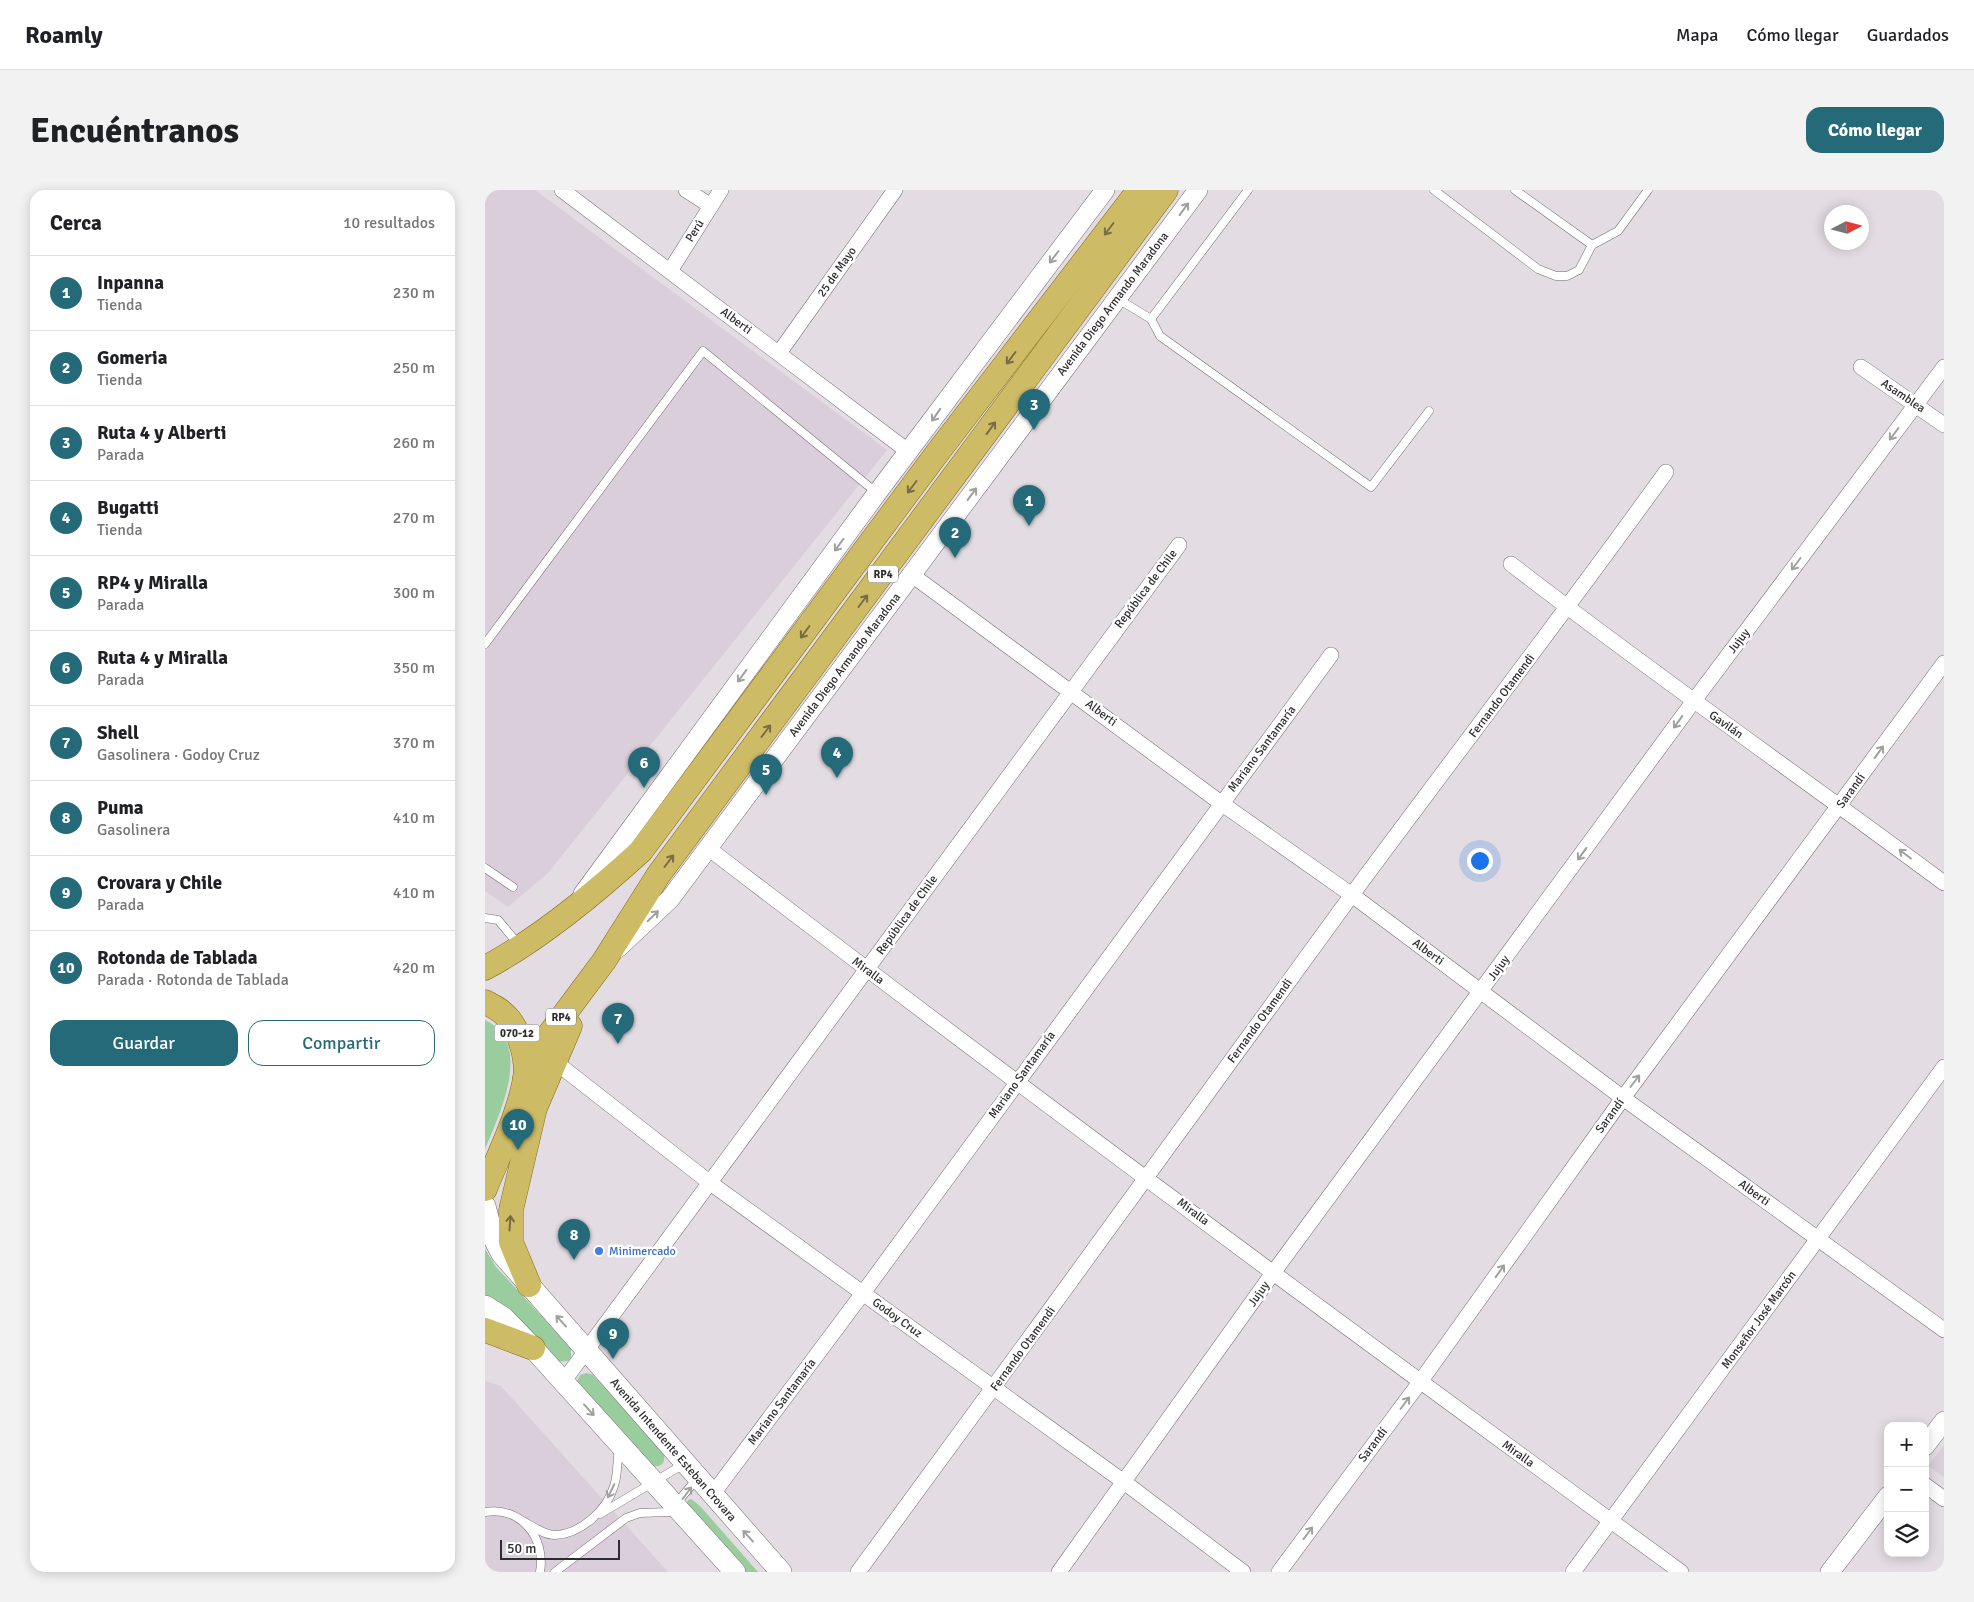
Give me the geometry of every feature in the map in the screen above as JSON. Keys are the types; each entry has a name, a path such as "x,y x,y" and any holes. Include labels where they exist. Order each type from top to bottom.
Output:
{"main road":[{"name":"RP4","path":"485,968 520,947 575,906 633,858 655,833 938,452 1139,190"},
{"name":"Avenida Diego Armando Maradona","path":"525,1078 548,1036 599,967 659,874 1166,190"},
{"path":"529,1285 511,1242 509,1226 535,1108 554,1061 599,967"},
{"name":"070-12","path":"485,1002 508,1017 517,1032 521,1045 525,1078"},
{"name":"RP4","path":"485,1189 503,1146 525,1078"},
{"name":"Avenida Intendente Esteban Crovara","path":"485,1206 493,1237 502,1254 690,1471 781,1572"},
{"path":"485,1306 504,1318 533,1348 735,1572"},
{"path":"485,1330 533,1348"}],"street":[{"name":"Alberti","path":"562,190 909,452"},
{"path":"686,190 711,206"},
{"name":"Perú","path":"670,271 721,190"},
{"name":"25 de Mayo","path":"779,353 895,190"},
{"path":"575,906 877,493 1105,190"},
{"name":"Avenida Diego Armando Maradona","path":"599,967 670,899 1198,190"},
{"name":"Asamblea","path":"1861,367 1917,404 1944,425"},
{"name":"Jujuy","path":"1059,1572 1273,1273 1693,702 1944,367"},
{"name":"Fernando Otamendi","path":"858,1572 994,1388 1352,894 1568,608 1666,472"},
{"name":"República de Chile","path":"563,1382 1179,545"},
{"name":"Gavilán","path":"1511,564 1693,702 1840,806 1944,883"},
{"name":"Alberti","path":"912,575 1221,804 1352,894 1623,1098 1944,1330"},
{"name":"Mariano Santamaría","path":"712,1495 863,1293 1331,655"},
{"name":"Sarandí","path":"1279,1572 1420,1382 1623,1098 1944,663"},
{"name":"Miralla","path":"708,848 867,970 1147,1177 1273,1273 1681,1572"},
{"name":"Godoy Cruz","path":"554,1061 709,1182 1124,1482 1243,1572"},
{"name":"Monseñor José Marcón","path":"1573,1572 1944,1067"},
{"path":"1929,1441 1944,1421"},
{"path":"1929,1488 1944,1499"},
{"path":"1830,1572 1884,1501"}],"lane":[{"path":"1151,319 1248,190"},
{"path":"1434,190 1538,270 1556,276 1567,276 1579,270 1592,245 1618,231 1648,190"},
{"path":"1515,190 1592,245"},
{"path":"1118,299 1151,319 1160,336 1371,487 1429,412"},
{"path":"485,644 703,351 877,493"},
{"path":"485,868 513,888"},
{"path":"485,918 498,920 520,947"},
{"path":"598,1515 614,1487 619,1444"},
{"path":"485,1512 509,1513 546,1533 555,1535 572,1531 655,1482 690,1471"},
{"path":"555,1572 626,1518 641,1513 669,1512 676,1506 690,1471"},
{"path":"523,1521 533,1532 540,1545 542,1560 540,1572"}],"shaded area":[{"path":"485,190 535,190 887,450 548,873 508,907 485,891"},
{"path":"485,1381 501,1386 668,1572 485,1572"},
{"path":"1944,1445 1944,1477 1929,1467"}],"green space":[{"path":"485,1020 500,1031 508,1045 510,1061 509,1080 505,1098 485,1149"},
{"path":"485,1249 496,1267 571,1348 571,1358 568,1361 557,1362 485,1297"},
{"path":"587,1373 593,1375 664,1453 664,1460 661,1464 650,1466 577,1381 580,1375"},
{"path":"691,1499 700,1506 758,1572 745,1572 686,1505 688,1500"}],"place":[{"name":"Ruta 4 y Alberti","path":"1034,430"},
{"name":"Inpanna","path":"1029,526"},
{"name":"Gomeria","path":"955,558"},
{"name":"Bugatti","path":"837,778"},
{"name":"Ruta 4 y Miralla","path":"644,788"},
{"name":"RP4 y Miralla","path":"766,795"},
{"name":"Shell","path":"618,1044"},
{"name":"Rotonda de Tablada","path":"518,1150"},
{"name":"Minimercado","path":"599,1251"},
{"name":"Puma","path":"574,1260"},
{"name":"Crovara y Chile","path":"613,1359"}]}
